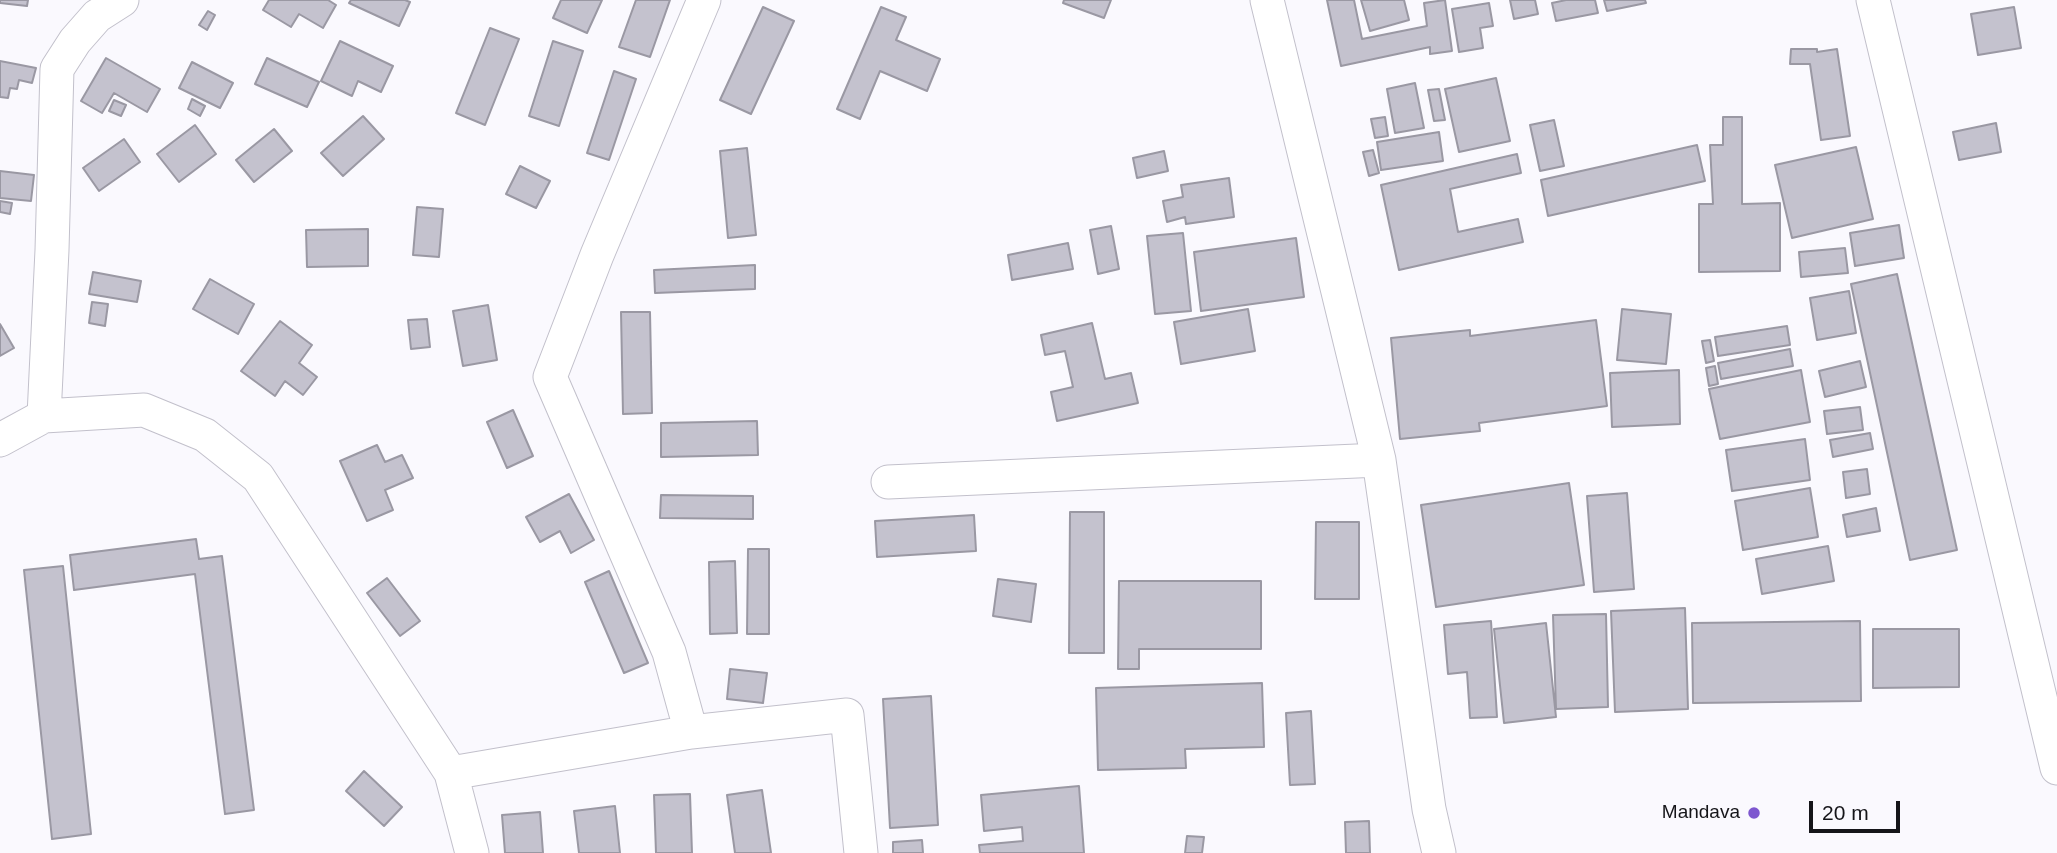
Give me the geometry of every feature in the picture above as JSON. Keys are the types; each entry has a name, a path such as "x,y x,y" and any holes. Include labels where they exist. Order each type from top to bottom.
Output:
{"street":[{"path":"44,416 57,69 75,41 97,16 122,0"},
{"path":"691,732 669,652 550,377 597,255 704,0"},
{"path":"1267,0 1379,460 1429,809 1439,853"},
{"path":"1873,0 2057,768"},
{"path":"0,440 44,416 144,410 205,435 258,477 451,773 472,853"},
{"path":"888,482 1379,460"},
{"path":"451,773 691,732 847,715 861,853"}],"building":[{"path":"0,0 28,0 27,6 0,3"},
{"path":"269,0 328,0 336,5 323,28 299,14 291,27 263,10"},
{"path":"351,0 410,2 399,26 349,3"},
{"path":"561,0 602,0 587,33 553,18"},
{"path":"636,0 670,0 650,57 619,47"},
{"path":"1064,0 1111,0 1104,18 1063,3"},
{"path":"1327,0 1354,0 1362,39 1427,26 1424,3 1445,0 1452,51 1430,54 1430,47 1341,66"},
{"path":"1361,0 1404,0 1409,20 1370,31"},
{"path":"1510,0 1535,0 1538,14 1514,19"},
{"path":"1595,0 1598,13 1556,21 1552,3"},
{"path":"1604,0 1645,0 1646,3 1607,11"},
{"path":"1489,3 1493,26 1480,28 1483,48 1459,52 1452,9"},
{"path":"763,7 794,21 751,114 720,100"},
{"path":"881,7 906,17 896,40 940,59 927,91 880,71 860,119 837,109"},
{"path":"2014,7 2021,48 1978,55 1971,14"},
{"path":"208,11 215,15 207,30 199,25"},
{"path":"490,28 519,39 485,125 456,113"},
{"path":"340,41 393,66 381,92 358,81 352,96 321,81"},
{"path":"553,41 583,51 559,126 529,116"},
{"path":"1791,49 1817,49 1817,52 1837,49 1850,136 1821,140 1810,64 1790,64"},
{"path":"106,58 160,89 147,112 114,93 102,113 81,101"},
{"path":"267,58 319,82 307,107 255,84"},
{"path":"0,61 36,68 32,83 19,80 17,89 10,88 8,98 0,97"},
{"path":"192,62 233,83 220,108 179,88"},
{"path":"614,71 636,79 609,160 587,153"},
{"path":"1496,78 1510,141 1459,152 1445,89"},
{"path":"1415,83 1424,128 1395,133 1387,89"},
{"path":"1439,89 1445,120 1434,121 1428,90"},
{"path":"192,99 205,106 200,116 188,109"},
{"path":"114,100 126,105 121,116 109,111"},
{"path":"363,116 384,139 343,176 321,153"},
{"path":"1385,117 1388,136 1375,138 1371,119"},
{"path":"1723,117 1742,117 1742,204 1780,203 1780,271 1699,272 1699,204 1713,204 1710,145 1723,145"},
{"path":"1554,120 1564,166 1540,171 1530,125"},
{"path":"1996,123 2001,152 1959,160 1953,132"},
{"path":"195,125 216,154 179,182 157,154"},
{"path":"274,129 292,151 254,182 236,160"},
{"path":"1439,132 1443,161 1381,170 1377,142"},
{"path":"124,139 140,162 99,191 83,168"},
{"path":"1697,145 1705,181 1548,216 1541,180"},
{"path":"1856,147 1873,219 1792,238 1775,165"},
{"path":"747,148 756,235 728,238 720,151"},
{"path":"1373,150 1379,173 1369,176 1363,152"},
{"path":"1164,151 1168,171 1137,178 1133,158"},
{"path":"1517,154 1521,173 1450,189 1458,232 1518,219 1523,242 1399,270 1381,185"},
{"path":"520,166 550,181 536,208 506,194"},
{"path":"0,171 34,175 31,201 0,198"},
{"path":"1229,178 1234,217 1186,224 1185,217 1167,222 1163,201 1183,197 1181,185"},
{"path":"0,201 12,203 10,214 0,212"},
{"path":"417,207 443,209 439,257 413,255"},
{"path":"1899,225 1904,258 1855,266 1850,233"},
{"path":"1111,226 1119,269 1098,274 1090,230"},
{"path":"368,229 368,266 307,267 306,230"},
{"path":"1183,233 1191,311 1155,314 1147,236"},
{"path":"1296,238 1304,297 1201,311 1194,252"},
{"path":"1068,243 1073,269 1012,280 1008,255"},
{"path":"1845,248 1848,273 1801,277 1799,252"},
{"path":"755,265 755,289 655,293 654,270"},
{"path":"93,272 141,281 137,302 89,294"},
{"path":"1897,274 1957,550 1910,560 1851,284"},
{"path":"210,279 254,304 238,334 193,309"},
{"path":"1849,291 1856,333 1817,340 1810,298"},
{"path":"92,302 108,304 105,326 89,323"},
{"path":"488,305 497,360 463,366 453,311"},
{"path":"1248,309 1255,351 1181,364 1174,322"},
{"path":"1622,309 1671,314 1666,364 1617,360"},
{"path":"621,312 650,312 652,413 623,414"},
{"path":"427,319 430,347 411,349 408,320"},
{"path":"1596,320 1607,406 1479,423 1480,431 1400,439 1391,338 1470,330 1470,336"},
{"path":"280,321 312,345 299,363 317,377 303,395 285,381 275,396 241,371"},
{"path":"1092,323 1105,379 1131,373 1138,403 1057,421 1051,392 1073,387 1065,351 1045,355 1041,335"},
{"path":"0,324 14,348 0,356"},
{"path":"1787,326 1790,345 1718,356 1715,337"},
{"path":"1710,340 1714,361 1706,363 1702,341"},
{"path":"1790,349 1793,366 1721,379 1718,363"},
{"path":"1860,361 1866,387 1825,397 1819,371"},
{"path":"1715,366 1718,384 1709,386 1706,368"},
{"path":"1679,370 1680,424 1612,427 1610,373"},
{"path":"1801,370 1810,422 1720,439 1709,389"},
{"path":"1860,407 1863,430 1827,434 1824,411"},
{"path":"513,410 533,456 507,468 487,422"},
{"path":"757,421 758,455 661,457 661,423"},
{"path":"1870,433 1873,449 1833,457 1830,440"},
{"path":"1805,439 1810,480 1732,491 1726,450"},
{"path":"377,445 385,462 402,455 413,478 385,490 393,510 367,521 340,461"},
{"path":"1867,469 1870,494 1846,498 1843,472"},
{"path":"1569,483 1584,585 1436,607 1421,505"},
{"path":"1810,488 1818,537 1743,550 1735,501"},
{"path":"1627,493 1634,589 1594,592 1587,496"},
{"path":"569,494 594,540 571,553 560,531 540,542 526,517"},
{"path":"661,495 753,496 753,519 660,518"},
{"path":"1876,508 1880,531 1847,537 1843,515"},
{"path":"1070,512 1104,512 1104,653 1069,653"},
{"path":"974,515 976,551 877,557 875,521"},
{"path":"1316,522 1359,522 1359,599 1315,599"},
{"path":"196,539 199,559 222,556 254,810 225,814 195,574 74,590 70,555"},
{"path":"1828,546 1834,581 1762,594 1756,559"},
{"path":"748,549 769,549 769,634 747,634"},
{"path":"735,561 737,633 710,634 709,562"},
{"path":"63,566 91,834 52,839 24,570"},
{"path":"609,571 648,663 624,673 585,582"},
{"path":"387,578 420,621 400,636 367,593"},
{"path":"998,579 1036,584 1031,622 993,616"},
{"path":"1119,581 1261,581 1261,649 1139,649 1139,669 1118,669"},
{"path":"1685,608 1688,709 1615,712 1611,611"},
{"path":"1606,614 1608,707 1556,709 1553,615"},
{"path":"1491,621 1497,717 1470,718 1467,672 1448,674 1444,625"},
{"path":"1860,621 1861,701 1693,703 1692,623"},
{"path":"1546,623 1556,717 1504,723 1494,629"},
{"path":"1873,629 1959,629 1959,687 1873,688"},
{"path":"730,669 767,673 763,703 727,699"},
{"path":"1262,683 1264,747 1185,749 1186,768 1098,770 1096,688"},
{"path":"931,696 938,825 890,828 883,699"},
{"path":"1311,711 1315,784 1290,785 1286,713"},
{"path":"364,771 402,807 384,826 346,791"},
{"path":"1079,786 1084,853 980,853 979,845 1023,841 1022,827 984,831 981,795"},
{"path":"762,790 771,853 735,853 727,795"},
{"path":"690,794 692,853 656,853 654,795"},
{"path":"615,806 620,853 579,853 574,811"},
{"path":"540,812 543,853 505,853 502,815"},
{"path":"1369,821 1370,853 1346,853 1345,822"},
{"path":"1187,836 1204,837 1202,853 1185,853"},
{"path":"922,840 923,853 893,853 893,842"}],"place":[{"name":"Mandava","path":"1754,813"}]}
